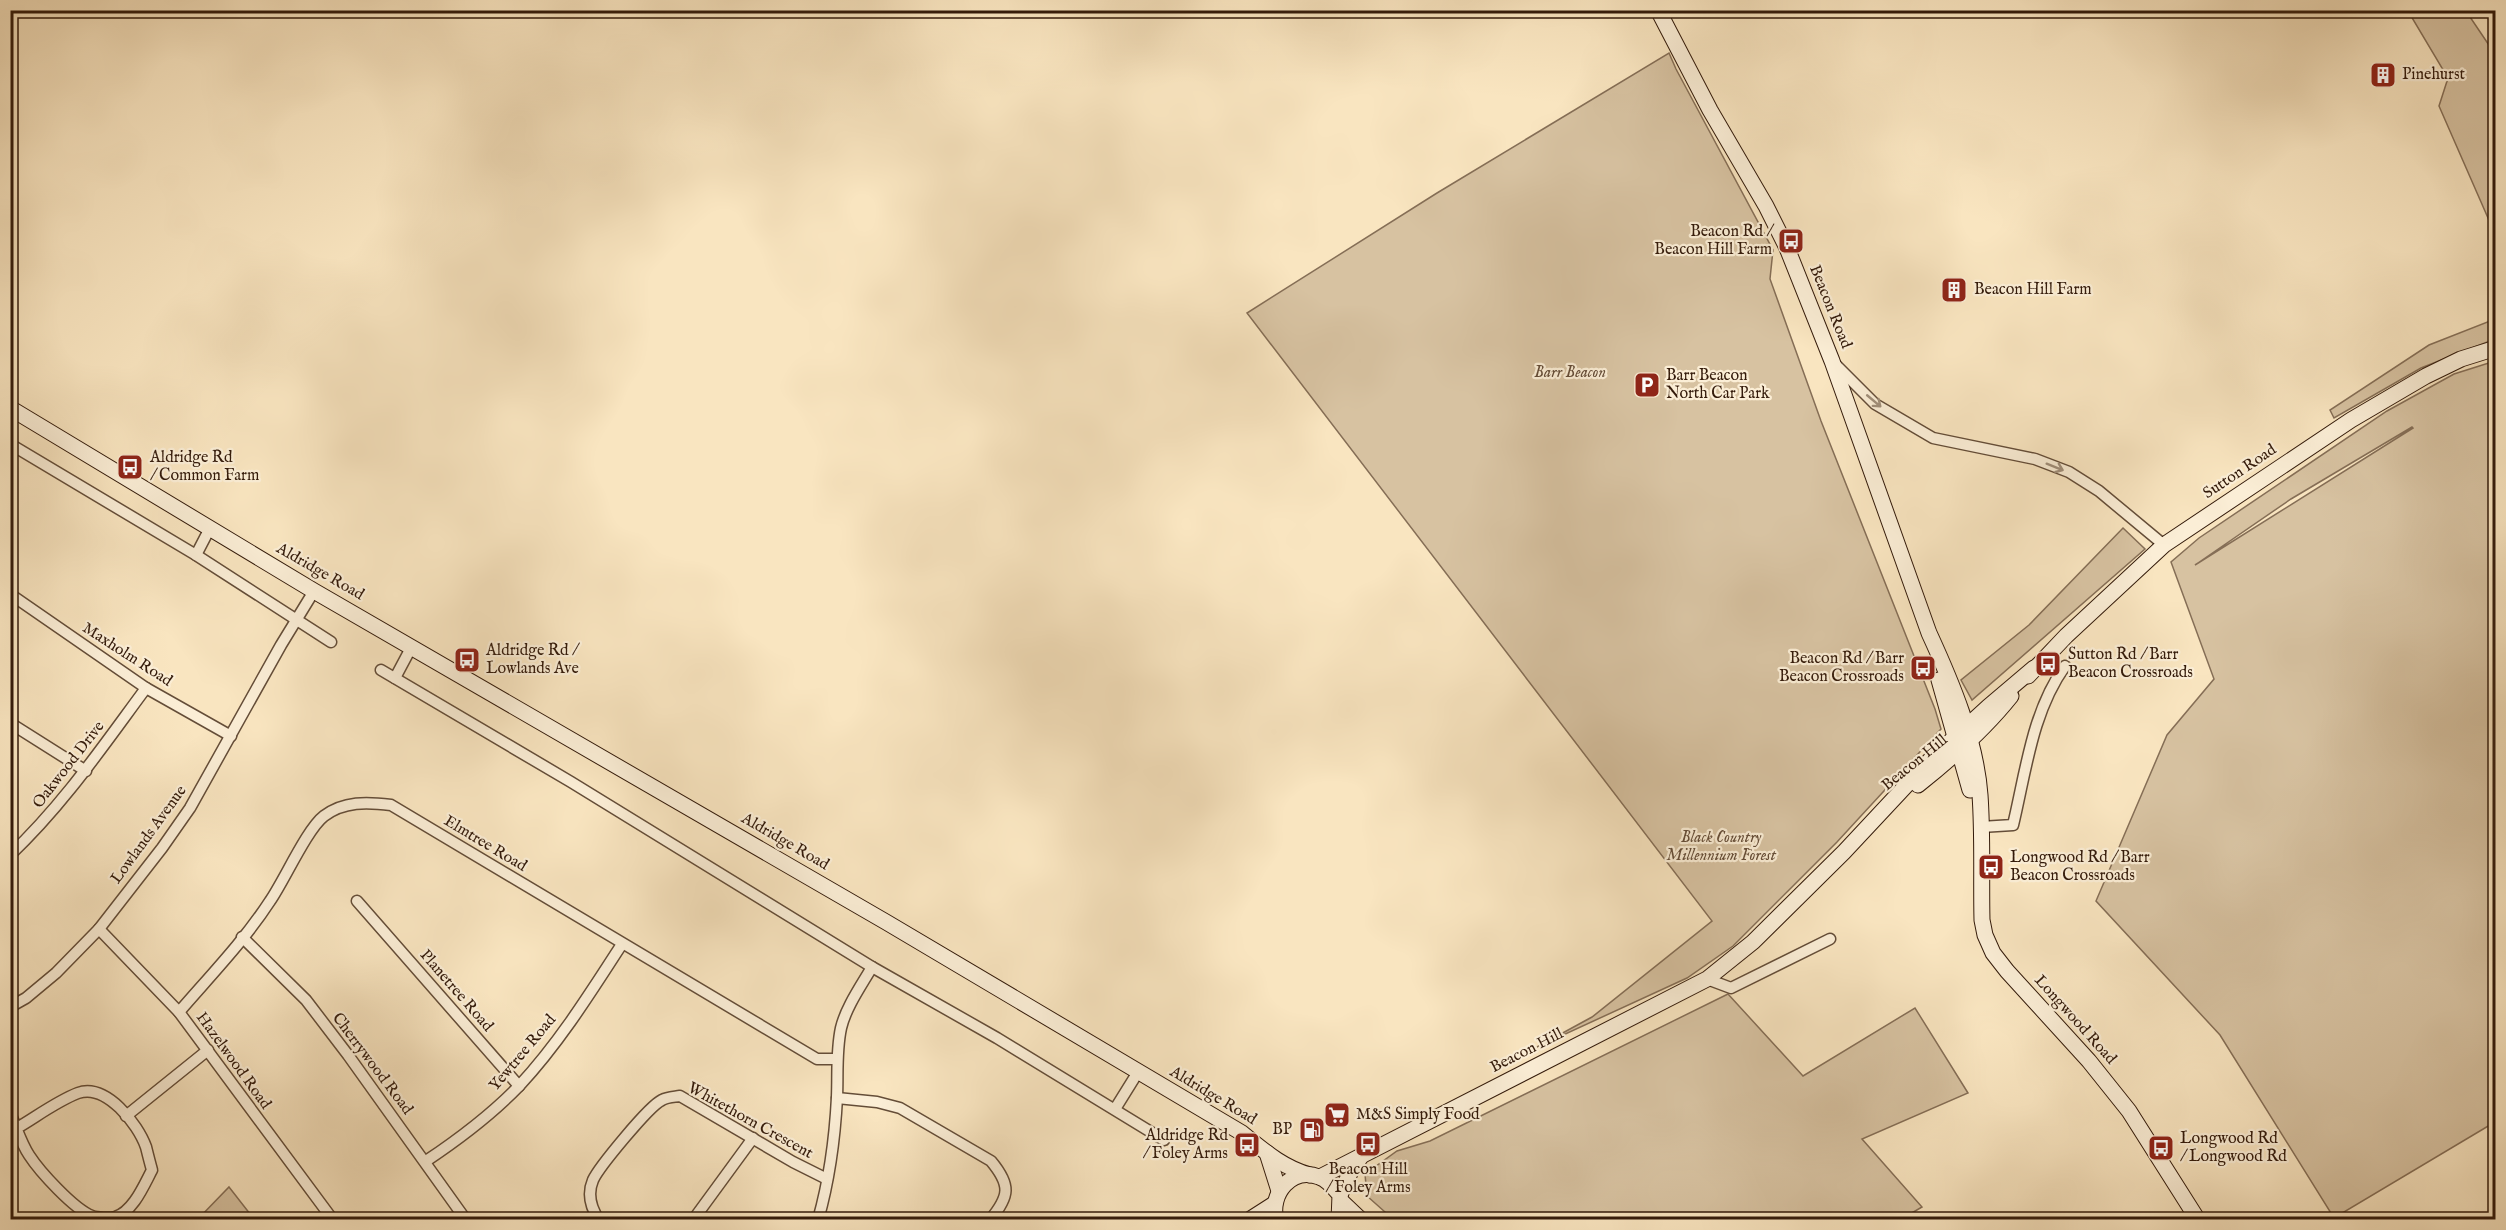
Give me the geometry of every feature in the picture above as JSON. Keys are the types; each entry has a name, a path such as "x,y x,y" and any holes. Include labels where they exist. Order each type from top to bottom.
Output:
{"main road":[{"name":"Beacon Road","path":"1658,10 1710,111 1766,206 1787,248 1832,361 1929,633 1943,664 1962,739"},
{"name":"Sutton Road","path":"1962,739 2122,582 2164,545 2350,420 2426,376 2461,359 2496,348"},
{"name":"Aldridge Road","path":"10,408 314,591 886,922 1242,1133 1294,1171 1315,1176 1332,1184 1361,1220"},
{"name":"Beacon Hill","path":"1249,1220 1276,1205 1295,1177 1315,1176 1362,1155 1707,979 1753,942 1882,812 1962,739"},
{"name":"Longwood Road","path":"1962,739 1980,794 1983,920 1985,934 1993,952 2007,971 2089,1061 2129,1111 2198,1220"},
{"path":"1267,1153 1276,1205"},
{"path":"1339,1220 1341,1198 1351,1171 1362,1155"}],"street":[{"path":"1832,361 1875,404 1933,438 2035,459 2069,472 2099,491 2164,545"},
{"path":"10,444 196,555 332,642"},
{"path":"196,555 210,528"},
{"name":"Lowlands Avenue","path":"10,1007 26,998 56,973 99,929 190,808 314,591"},
{"name":"Maxholm Road","path":"10,594 146,688 231,736"},
{"path":"395,678 412,646"},
{"path":"1981,827 2013,825 2040,711 2052,684 2065,666"},
{"path":"381,670 1164,1140"},
{"name":"Oakwood Drive","path":"10,855 37,829 86,771 146,688"},
{"path":"10,723 86,771"},
{"name":"Elmtree Road","path":"179,1012 269,903 313,829 323,817 341,806 372,803 391,805 817,1059 837,1059"},
{"name":"Planetree Road","path":"357,902 374,913 519,1086"},
{"name":"Hazelwood Road","path":"99,929 179,1012 333,1220"},
{"name":"Cherrywood Road","path":"243,937 306,1000 426,1161 466,1220"},
{"path":"1707,979 1731,988 1830,939"},
{"name":"Yewtree Road","path":"426,1161 458,1140 519,1086 590,994 622,944"},
{"path":"818,1220 827,1179 837,1098 837,1059 841,1027 851,1004 873,967"},
{"path":"126,1116 208,1050"},
{"path":"1115,1109 1138,1072"},
{"path":"10,1113 16,1128 28,1155 70,1201 93,1217 116,1217 127,1209 140,1193 152,1170 145,1145 126,1116 114,1102 99,1092 80,1092 16,1128"},
{"name":"Whitethorn Crescent","path":"599,1220 592,1210 590,1197 593,1180 645,1111 662,1100 680,1096 827,1179"},
{"path":"837,1098 877,1102 900,1108 992,1161 1003,1175 1007,1190 1003,1204 990,1220"},
{"path":"693,1220 753,1138"}],"green space":[{"path":"2408,11 2466,11 2495,54 2495,234 2439,106 2448,78"},
{"name":"Barr Beacon","path":"1669,53 1773,250 1770,279 1821,421 1941,729 1837,842 1733,946 1687,978 1537,1047 1592,1017 1712,921 1247,313 1437,193"},
{"path":"2495,319 2495,339 2421,368 2334,418 2330,410 2429,345"},
{"path":"2495,361 2495,1122 2334,1218 2220,1035 2096,901 2167,735 2214,679 2171,562 2199,538 2387,411 2454,374","holes":["2413,428 2195,565 2291,499"]},
{"path":"2123,528 2145,549 1972,700 1961,680 2029,625"},
{"path":"1728,994 1803,1076 1915,1008 1968,1093 1862,1139 1922,1207 1900,1220 1394,1220 1367,1196 1365,1174 1397,1151 1430,1141"},
{"path":"229,1187 254,1219 198,1219"}],"place":[{"name":"Pinehurst","path":"2383,75"},
{"name":"Beacon Rd / Beacon Hill Farm","path":"1791,241"},
{"name":"Beacon Hill Farm","path":"1954,290"},
{"name":"Barr Beacon North Car Park","path":"1647,385"},
{"name":"Aldridge Rd / Common Farm","path":"130,467"},
{"name":"Aldridge Rd / Lowlands Ave","path":"467,660"},
{"name":"Sutton Rd / Barr Beacon Crossroads","path":"2048,664"},
{"name":"Beacon Rd / Barr Beacon Crossroads","path":"1923,668"},
{"name":"Longwood Rd / Barr Beacon Crossroads","path":"1991,867"},
{"name":"M&S Simply Food","path":"1337,1115"},
{"name":"BP","path":"1312,1130"},
{"name":"Beacon Hill / Foley Arms","path":"1368,1144"},
{"name":"Aldridge Rd / Foley Arms","path":"1247,1145"},
{"name":"Longwood Rd / Longwood Rd","path":"2161,1148"}],"park label":[{"name":"Black Country Millennium Forest","path":"1721,847"}]}
